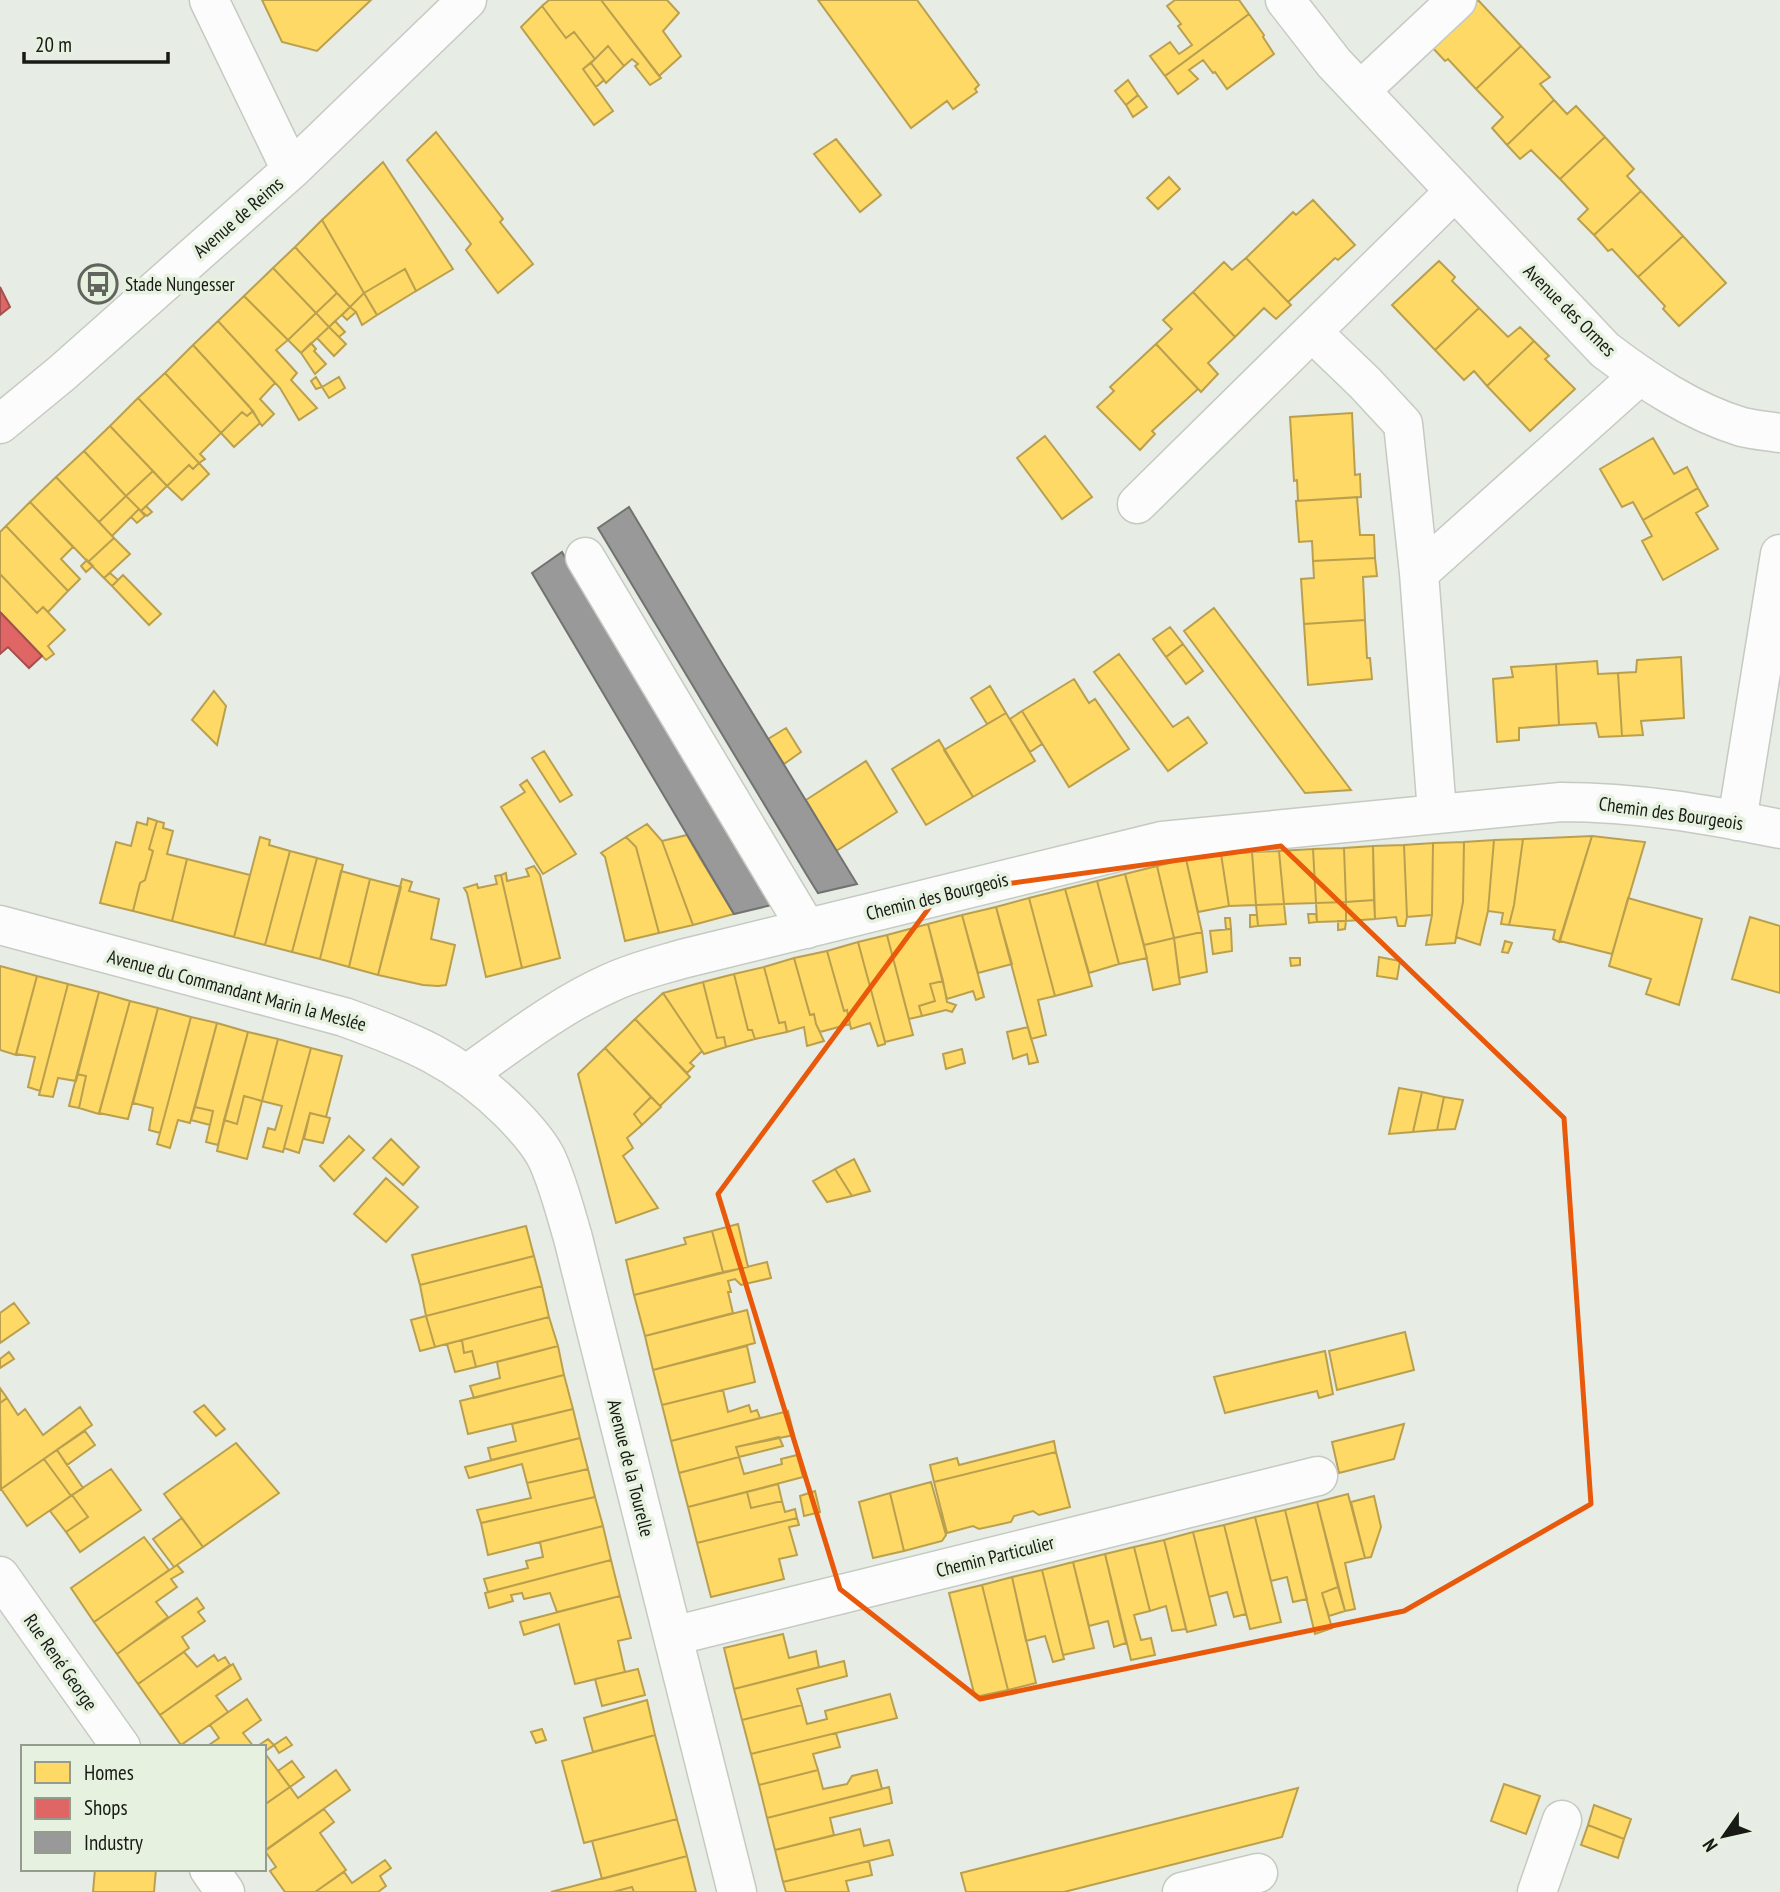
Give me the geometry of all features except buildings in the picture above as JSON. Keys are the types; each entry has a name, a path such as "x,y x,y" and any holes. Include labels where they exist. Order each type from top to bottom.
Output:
{"street":[{"path":"209,0 291,170"},
{"name":"Avenue de Reims","path":"0,424 62,373 291,170 467,0"},
{"name":"Avenue des Ormes","path":"1285,0 1315,41 1605,349 1640,375 1708,415 1745,428 1780,433"},
{"path":"1361,90 1457,0"},
{"path":"1137,504 1455,191"},
{"path":"1312,332 1404,424 1419,573 1437,813"},
{"path":"1419,573 1640,375"},
{"path":"1737,821 1780,554"},
{"path":"585,557 807,929"},
{"name":"Chemin des Bourgeois","path":"467,1074 555,1013 633,973 1162,841 1561,802 1620,803 1780,829"},
{"name":"Avenue du Commandant Marin la Meslée","path":"0,925 344,1017 408,1041 467,1074"},
{"name":"Avenue de la Tourelle","path":"467,1074 527,1131 553,1172 573,1238 737,1892"},
{"name":"Chemin Particulier","path":"673,1636 1318,1476"},
{"name":"Rue René George","path":"0,1576 120,1745"},
{"path":"1537,1892 1562,1820"},
{"path":"210,1871 225,1892"},
{"path":"1182,1892 1258,1873"}],"highlighted area":[{"path":"1281,846 1564,1118 1591,1504 1404,1611 980,1699 840,1589 718,1194 940,893"}],"place":[{"name":"Stade Nungesser","path":"98,284"}]}
